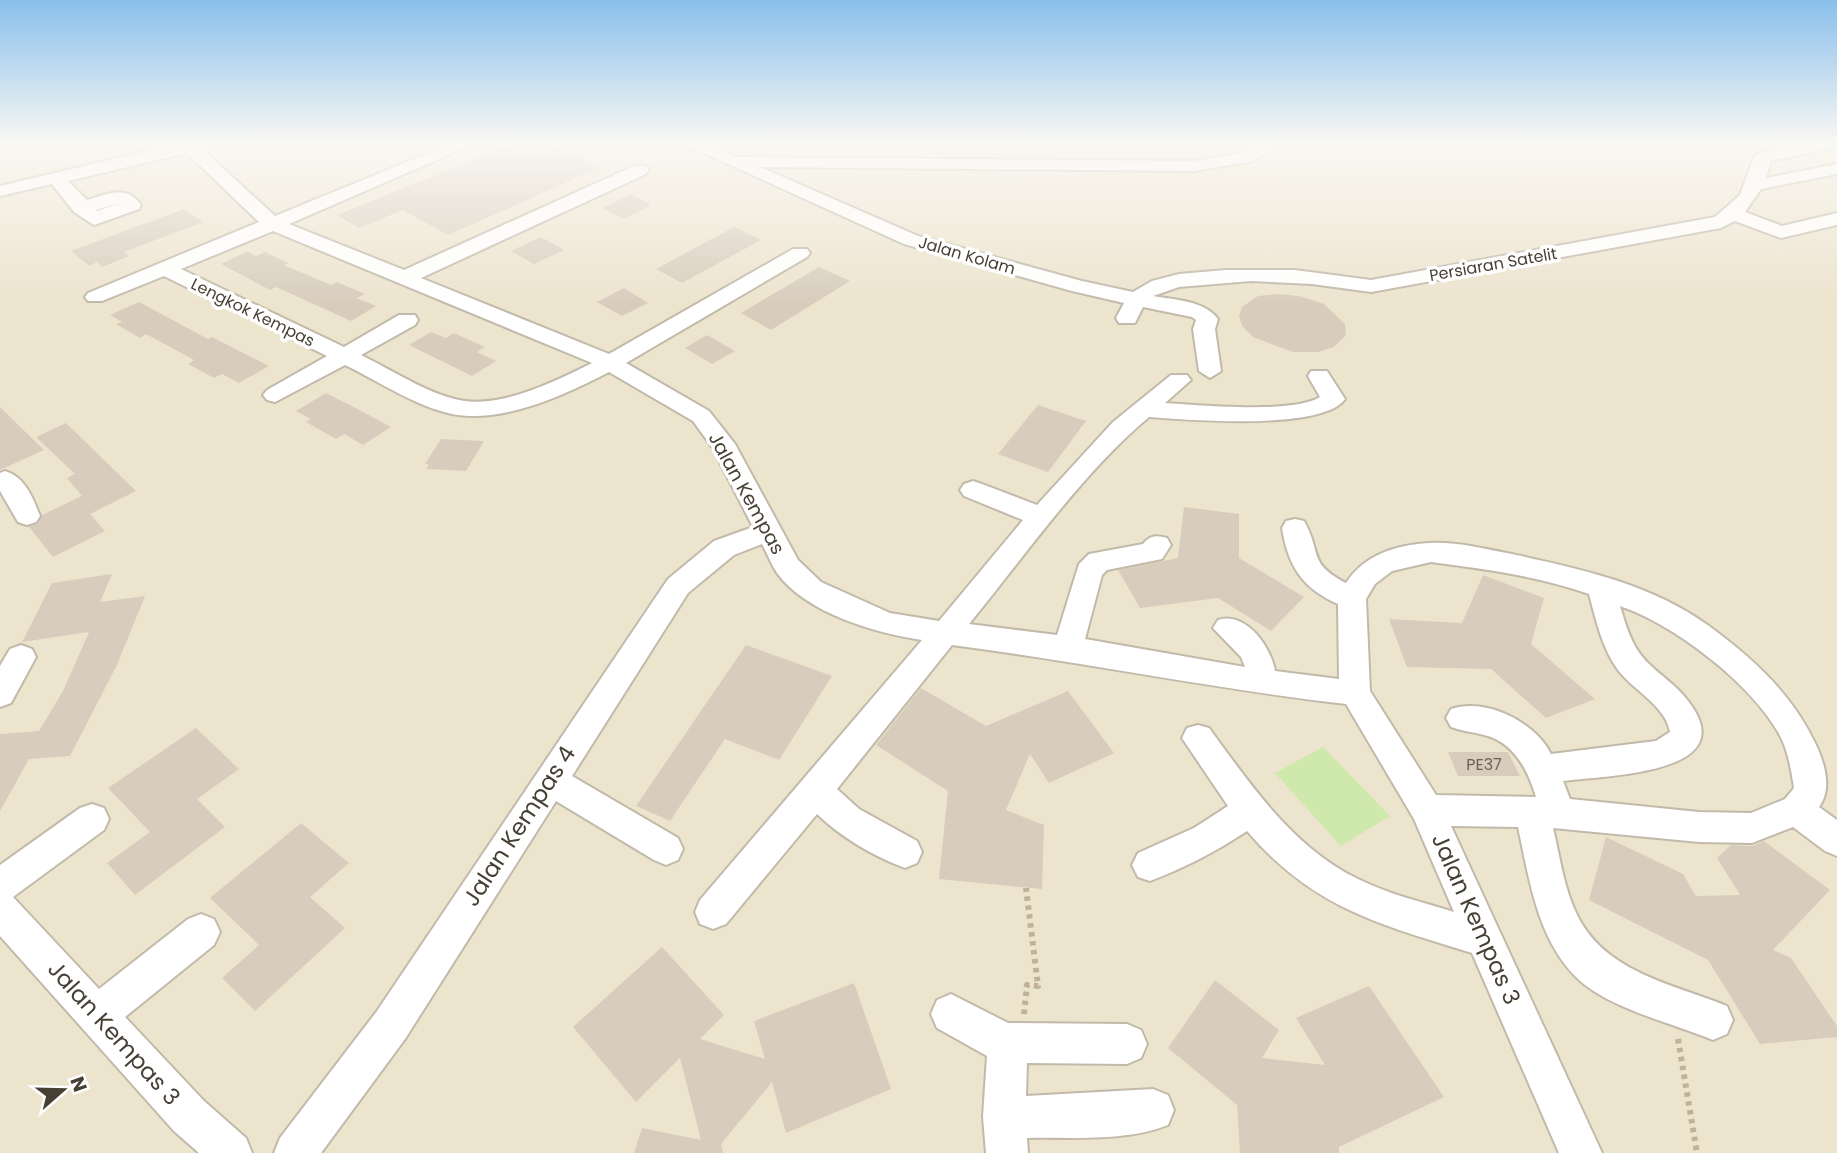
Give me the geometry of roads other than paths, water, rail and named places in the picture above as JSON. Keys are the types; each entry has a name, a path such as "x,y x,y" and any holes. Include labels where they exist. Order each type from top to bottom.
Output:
{"street":[{"path":"72,197 81,208"},
{"name":"Jalan Kempas","path":"246,197 271,223 611,363 701,416 723,444 788,567 811,589 860,614 889,624 1068,648 1253,681 1355,693"},
{"name":"Lengkok Kempas","path":"95,297 336,197"},
{"path":"406,277 581,197"},
{"name":"Jalan Kolam","path":"810,197 911,240 1130,309 1204,315 1210,371"},
{"path":"1747,197 1734,214 1781,232 1837,219"},
{"name":"Persiaran Satelit","path":"1130,309 1163,283 1214,276 1311,278 1354,287 1371,286 1716,224 1734,214"},
{"name":"Lengkok Kempas","path":"162,267 431,398 453,407 477,410 551,393 611,363 800,253"},
{"name":"Lengkok Kempas","path":"275,394 407,320"},
{"path":"1144,409 1284,413 1312,409 1330,403 1333,399 1319,376"},
{"path":"713,912 1041,517 1122,427 1179,380"},
{"path":"973,490 1041,517"},
{"path":"1295,528 1299,556 1310,576 1328,588 1352,597"},
{"name":"Jalan Kempas 4","path":"295,1153 391,1025 549,779 678,586 724,548 769,531"},
{"path":"1068,648 1089,572 1099,561 1152,552 1157,545"},
{"path":"1355,693 1352,597 1365,577 1382,565 1406,555 1431,552 1487,559 1600,585 1671,616 1735,662 1765,690 1791,725 1805,756 1811,792 1797,810 1752,828 1699,827 1545,813 1427,810"},
{"path":"1544,769 1662,754 1687,738 1687,723 1661,691 1628,661 1600,585"},
{"path":"1228,628 1253,650 1261,670 1253,681"},
{"path":"0,694 21,657"},
{"name":"Jalan Kempas 3","path":"1355,693 1427,810 1581,1153"},
{"path":"1462,718 1488,720 1507,728 1522,739 1544,769 1545,813 1555,902 1567,935 1582,957 1608,977 1713,1020"},
{"path":"1198,738 1250,810 1305,866 1344,890 1391,909 1486,939"},
{"path":"549,779 666,849"},
{"path":"815,791 847,820 905,852"},
{"path":"1150,865 1206,839 1250,810"},
{"path":"1797,810 1837,840"},
{"path":"0,886 92,819"},
{"name":"Jalan Kempas 3","path":"0,909 189,1116 231,1153"},
{"path":"98,1014 201,932"},
{"path":"951,1014 990,1037 1014,1043 1127,1044"},
{"path":"1014,1043 1005,1135 1086,1116 1153,1110"}]}
